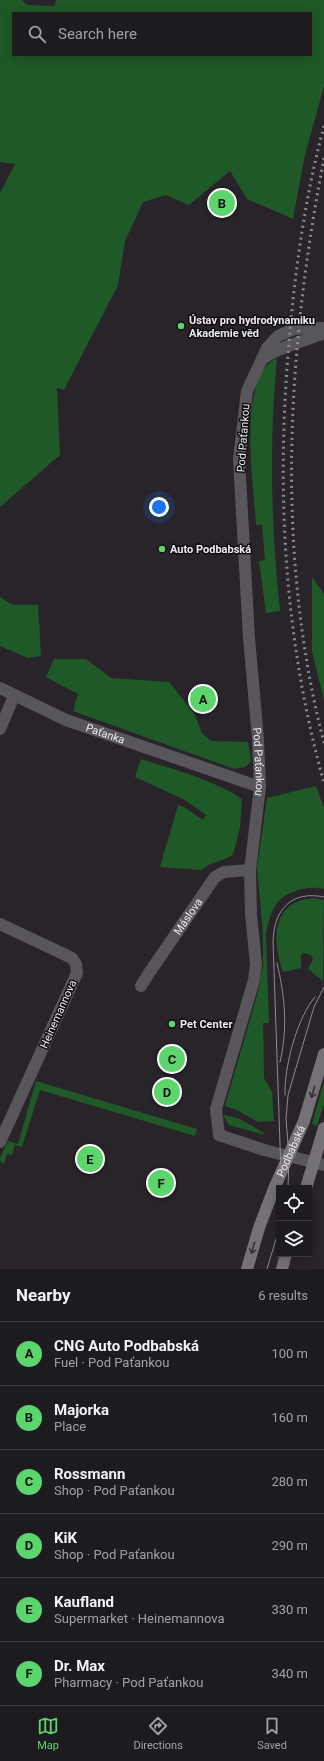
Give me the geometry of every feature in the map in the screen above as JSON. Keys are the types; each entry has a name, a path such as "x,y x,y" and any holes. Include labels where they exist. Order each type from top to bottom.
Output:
{"main road":[{"name":"Podbabská","path":"248,1269 261,1222 304,1121 324,1054"},
{"name":"Podbabská","path":"308,1185 319,1164 324,1128"},
{"path":"282,1269 285,1257"}],"street":[{"name":"Pod Paťankou","path":"289,1156 264,1150 219,1135 216,1122 216,1109 255,972 250,870 260,787 239,459 247,391 267,348 278,336 294,329 324,328"},
{"path":"261,360 285,346 305,341 324,333"},
{"name":"Paťanka","path":"0,688 66,720 260,787"},
{"path":"0,729 14,696"},
{"name":"Máslova","path":"142,986 149,973 215,877 224,872 250,870"},
{"name":"Heinemannova","path":"0,924 72,958 76,964 77,973 0,1142"},
{"path":"289,1156 319,1164"}],"green space":[{"path":"0,0 22,0 27,5 54,6 56,0 324,0 324,86 305,155 293,219 247,199 230,171 189,205 166,195 143,202 125,241 118,285 64,390 57,388 60,455 0,507 0,193 15,164 0,162"},
{"path":"277,358 274,390 272,484 280,611 266,613 259,561 265,560 262,525 256,525 250,434 256,386 264,369"},
{"path":"312,577 324,594 324,700 312,651"},
{"path":"0,597 13,605 38,605 41,656 28,658 0,646"},
{"path":"54,659 86,659 111,678 169,682 194,713 202,733 211,741 248,742 251,761 245,767 234,769 73,711 78,694 46,677"},
{"path":"141,759 206,780 242,799 240,828 233,855 209,865 202,870 160,867 178,805 184,807 203,820 206,815 185,800 135,777"},
{"path":"316,786 324,808 324,889 305,889 286,895 277,903 269,921 266,933 269,1023 263,1023 264,1078 272,1092 274,1121 258,1122 237,1110 225,1106 258,992 263,966 263,934 257,867 267,798"},
{"path":"314,898 324,900 323,981 308,969 313,959 311,955 304,953 301,955 301,968 283,972 277,947 278,924 282,914 289,906 300,901"},
{"path":"36,1081 197,1129 195,1136 40,1090 22,1147 15,1145 12,1155 7,1154 4,1164 1,1163 0,1158 8,1141 18,1144"},
{"path":"324,1081 324,1104 317,1126 312,1124"},
{"path":"223,1115 238,1118 265,1135 229,1125"}],"tram line":[{"path":"281,1173 273,941 274,930 277,920 286,905 302,897 324,897"},
{"path":"277,963 284,1000 285,1025 280,1062"},
{"path":"288,1185 289,1156 286,1119 288,1095 314,1007 324,987"},
{"path":"285,1095 289,1057 293,1043 303,1017 315,997"},
{"path":"267,1269 276,1239"}],"railway":[{"path":"324,126 311,180 294,288 285,398 283,454 284,509 292,620 310,729 324,783"},
{"path":"324,158 311,230 302,304 295,377 292,451 293,525 298,598 308,671 324,743"}],"place":[{"name":"Majorka","path":"222,203"},
{"name":"Ústav pro hydrodynamiku Akademie věd","path":"181,326"},
{"name":"Auto Podbabská","path":"162,549"},
{"name":"CNG Auto Podbabská","path":"203,699"},
{"name":"Pet Center","path":"172,1024"},
{"name":"Rossmann","path":"172,1059"},
{"name":"KiK","path":"167,1092"},
{"name":"Kaufland","path":"90,1159"},
{"name":"Dr. Max","path":"161,1183"}]}
